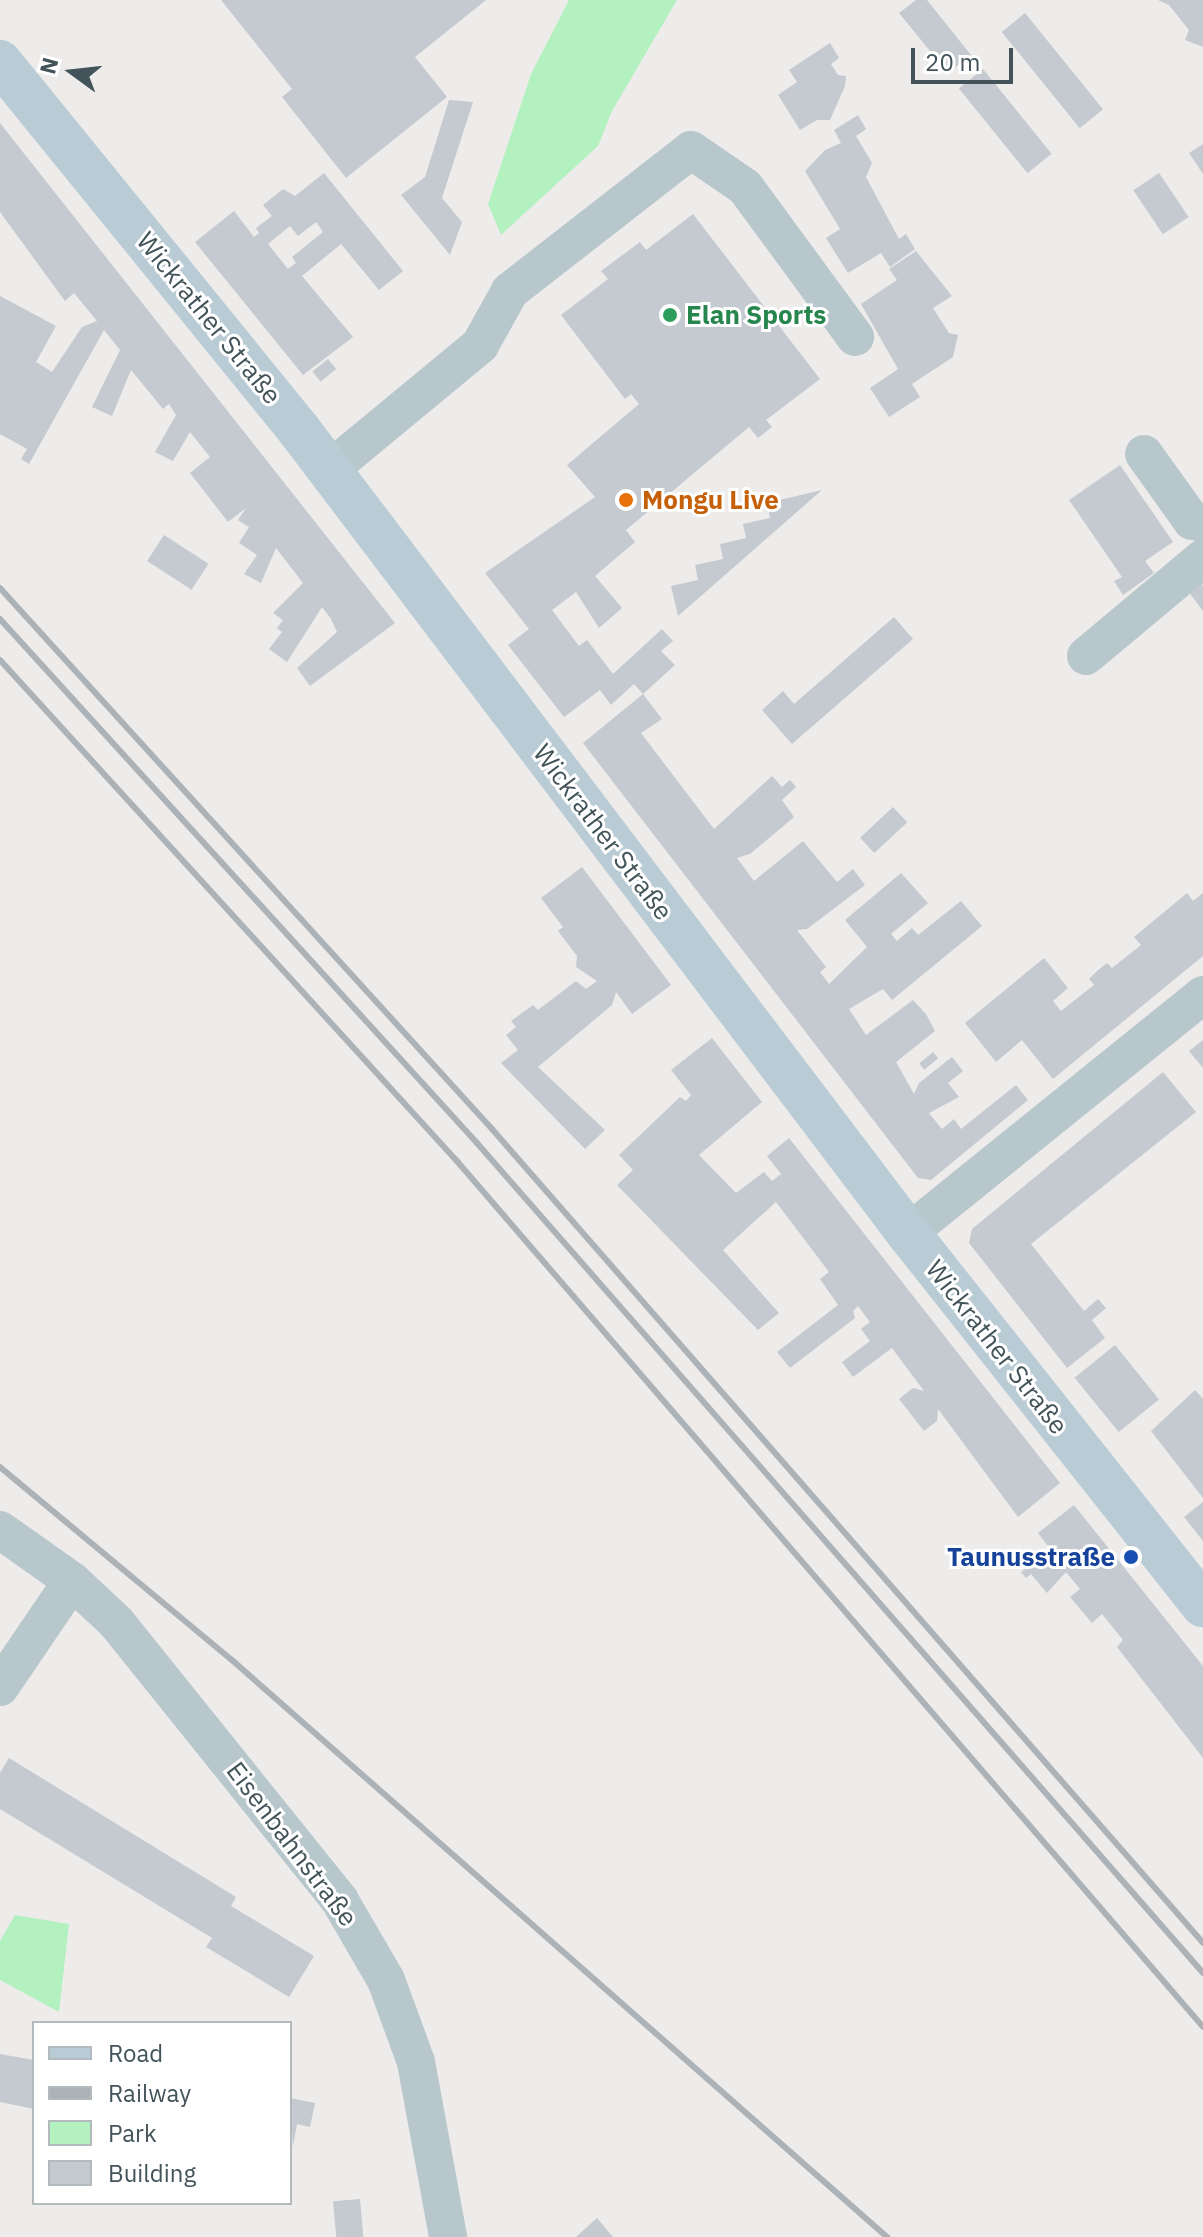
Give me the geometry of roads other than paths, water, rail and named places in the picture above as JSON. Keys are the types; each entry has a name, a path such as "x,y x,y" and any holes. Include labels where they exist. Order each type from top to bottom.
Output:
{"main road":[{"name":"Wickrather Straße","path":"0,62 329,470 908,1233 1203,1605"}],"street":[{"path":"329,470 480,345 510,291 691,150 745,187 855,337"},
{"path":"1144,454 1192,521 1203,523"},
{"path":"1086,656 1203,558"},
{"path":"908,1233 1203,995"},
{"name":"Eisenbahnstraße","path":"0,1530 72,1581 156,1670 348,1914 386,1980 416,2062 448,2237"},
{"path":"0,1687 72,1581"}],"railway":[{"path":"0,588 492,1129 1203,1943"},
{"path":"0,619 477,1143 1203,1973"},
{"path":"0,660 456,1160 1203,2027"},
{"path":"0,1467 232,1660 887,2237"}],"place":[{"name":"Elan Sports","path":"670,315"},
{"name":"Mongu Live","path":"626,500"},
{"name":"Taunusstraße","path":"1131,1557"}]}
